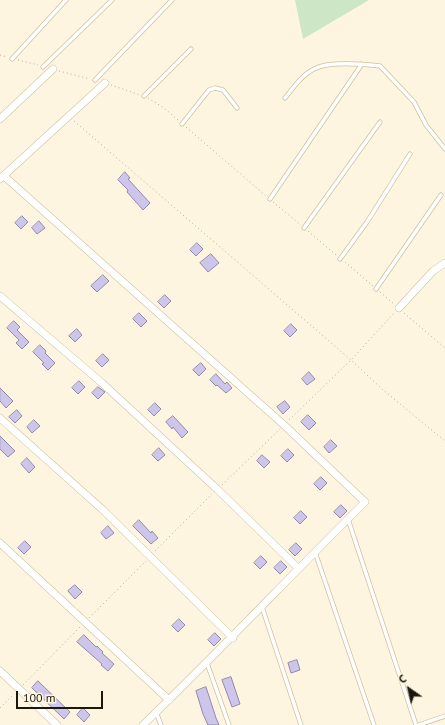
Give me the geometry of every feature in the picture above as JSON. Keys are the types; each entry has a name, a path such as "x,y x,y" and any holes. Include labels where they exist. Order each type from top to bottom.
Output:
{"street":[{"path":"0,119 53,69"},
{"path":"105,82 2,177 284,425 364,502 298,568 233,638 143,725"},
{"path":"399,308 433,271 445,263"},
{"path":"0,296 102,383 217,489 298,568"},
{"path":"0,418 103,510 233,638"},
{"path":"0,543 169,700"},
{"path":"0,670 57,725"}],"lane":[{"path":"12,59 66,0"},
{"path":"43,66 112,0"},
{"path":"94,80 172,0"},
{"path":"144,96 191,49"},
{"path":"270,199 362,64"},
{"path":"285,98 299,81 313,70 324,65 362,64 380,66 414,102 426,125 445,149"},
{"path":"182,124 210,90 215,88 223,90 237,108"},
{"path":"304,228 380,122"},
{"path":"340,259 367,222 410,154"},
{"path":"376,289 441,195"},
{"path":"348,519 417,725 445,716"},
{"path":"315,551 374,725"},
{"path":"262,607 301,725"},
{"path":"207,663 228,725"},
{"path":"156,712 161,725"}],"path":[{"path":"105,82 144,96 164,108 445,348"},
{"path":"69,116 382,389 445,441"},
{"path":"0,708 217,489 350,360 399,308"}],"green space":[{"path":"295,0 369,0 303,39"}],"building":[{"path":"125,172 130,178 128,179 150,203 143,210 127,192 128,190 118,180"},
{"path":"22,216 28,222 21,229 15,223"},
{"path":"39,221 45,228 37,234 32,228"},
{"path":"197,243 203,249 196,256 190,250"},
{"path":"211,254 219,263 208,272 200,263"},
{"path":"103,275 109,281 97,292 91,286"},
{"path":"165,295 171,301 164,308 158,302"},
{"path":"139,313 147,321 141,327 133,319"},
{"path":"14,321 20,327 17,330 29,342 22,349 16,343 19,340 7,328"},
{"path":"291,324 297,330 290,337 284,331"},
{"path":"77,329 82,335 75,342 69,336"},
{"path":"40,345 46,351 45,353 55,363 48,370 42,364 44,363 33,352"},
{"path":"103,354 109,360 102,367 96,361"},
{"path":"201,363 206,369 199,376 193,370"},
{"path":"309,372 315,379 307,385 302,379"},
{"path":"216,374 225,384 227,382 232,388 226,393 210,380"},
{"path":"79,381 85,387 78,394 72,388"},
{"path":"98,387 105,392 98,399 92,393"},
{"path":"0,388 13,401 6,408 0,401"},
{"path":"285,401 290,407 283,414 277,407"},
{"path":"155,403 161,409 154,416 148,410"},
{"path":"17,410 22,416 15,423 9,417"},
{"path":"308,415 316,423 309,430 301,422"},
{"path":"173,416 188,432 182,438 173,427 172,429 166,422"},
{"path":"34,420 40,426 32,433 27,427"},
{"path":"0,436 15,451 8,457 0,449"},
{"path":"331,440 337,446 329,453 324,447"},
{"path":"159,448 165,455 158,461 152,455"},
{"path":"288,449 294,455 287,462 281,456"},
{"path":"262,455 270,462 264,468 257,461"},
{"path":"27,458 35,467 29,473 21,464"},
{"path":"321,477 327,483 320,490 314,484"},
{"path":"341,505 347,511 340,518 334,512"},
{"path":"301,511 307,517 300,524 294,518"},
{"path":"139,520 158,538 151,544 133,526"},
{"path":"108,526 114,533 106,539 101,533"},
{"path":"25,541 31,547 24,554 18,548"},
{"path":"296,543 302,549 295,556 289,550"},
{"path":"261,556 267,562 260,569 254,563"},
{"path":"281,561 287,567 280,574 274,568"},
{"path":"75,585 82,592 75,599 68,591"},
{"path":"179,619 185,625 178,632 172,626"},
{"path":"215,633 221,639 214,646 208,640"},
{"path":"84,635 114,664 108,671 77,642"},
{"path":"297,660 300,670 291,673 288,663"},
{"path":"231,677 240,704 232,707 222,680"},
{"path":"38,681 70,712 64,719 32,688"},
{"path":"206,687 219,725 208,725 203,714 196,691"},
{"path":"83,708 90,715 84,722 77,715"}]}
